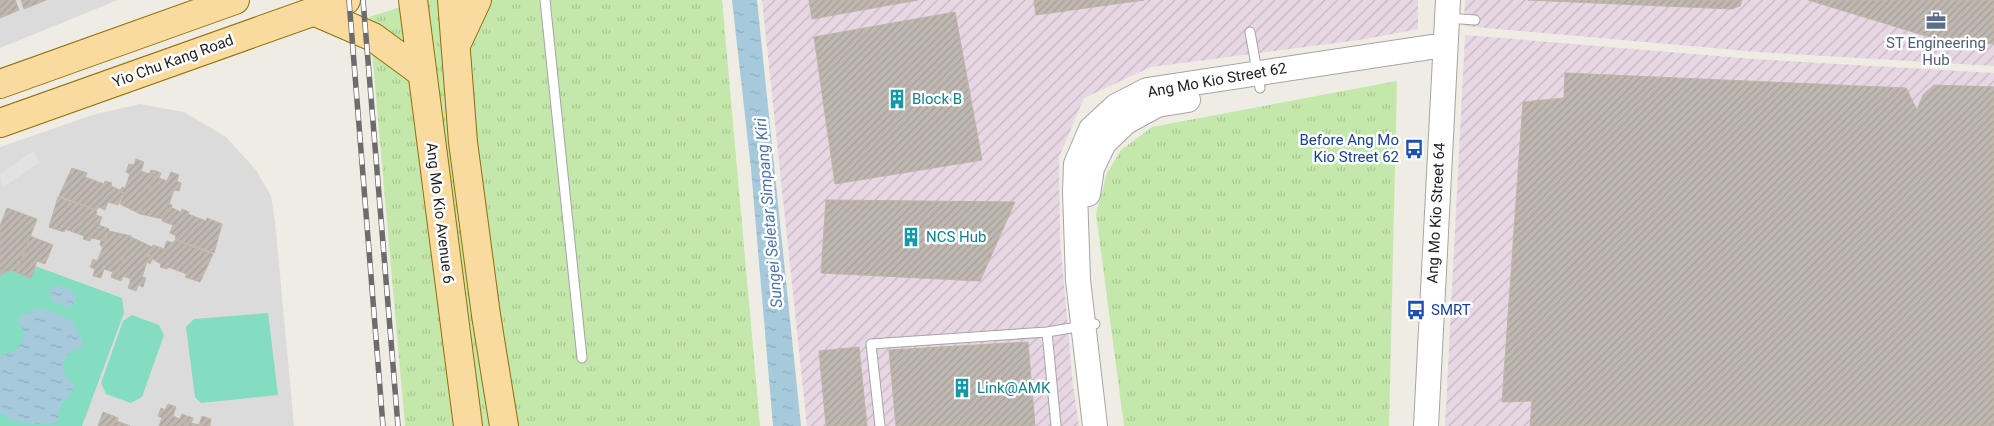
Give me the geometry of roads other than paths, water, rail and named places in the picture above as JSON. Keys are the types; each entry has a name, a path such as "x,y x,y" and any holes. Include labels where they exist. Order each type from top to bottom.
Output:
{"main road":[{"path":"0,84 235,0"},
{"name":"Yio Chu Kang Road","path":"0,123 346,0"},
{"name":"Ang Mo Kio Avenue 6","path":"412,0 468,426"},
{"name":"Ang Mo Kio Avenue 6","path":"452,0 463,142 486,315 504,426"},
{"path":"455,47 477,0"},
{"path":"313,11 373,38 422,74"}],"street":[{"name":"Ang Mo Kio Street 64","path":"1426,426 1437,54 1432,0"},
{"name":"Ang Mo Kio Street 64","path":"1411,426 1437,54 1448,9"},
{"name":"Ang Mo Kio Street 62","path":"1095,426 1089,325 1084,280 1081,192 1076,164 1091,129 1116,106 1148,90 1258,81 1437,54"},
{"name":"Ang Mo Kio Street 62","path":"1089,325 1108,426"}],"lane":[{"path":"545,0 582,358"},
{"path":"1448,9 1475,20"},
{"path":"1250,32 1258,81"},
{"path":"880,426 871,344 982,340 1089,325"},
{"path":"1047,332 1056,426"}],"water":[{"name":"Sungei Seletar Simpang Kiri","path":"732,0 757,0 801,426 773,426 751,169"},
{"path":"58,286 69,289 77,296 73,304 68,307 53,302 49,294 51,287"},
{"path":"38,308 61,315 73,323 83,341 82,347 70,353 64,363 65,375 75,384 61,405 58,415 59,422 44,424 13,420 0,412 0,355 13,352 18,348 24,338 22,327 18,321 20,316"}],"railway":[{"path":"349,0 383,426"},
{"path":"363,0 398,426"}],"place":[{"name":"ST Engineering Hub","path":"1936,21"},
{"name":"Block B","path":"897,99"},
{"name":"Before Ang Mo Kio Street 62","path":"1414,149"},
{"name":"NCS Hub","path":"911,237"},
{"name":"SMRT","path":"1416,310"},
{"name":"Link@AMK","path":"962,388"}]}
